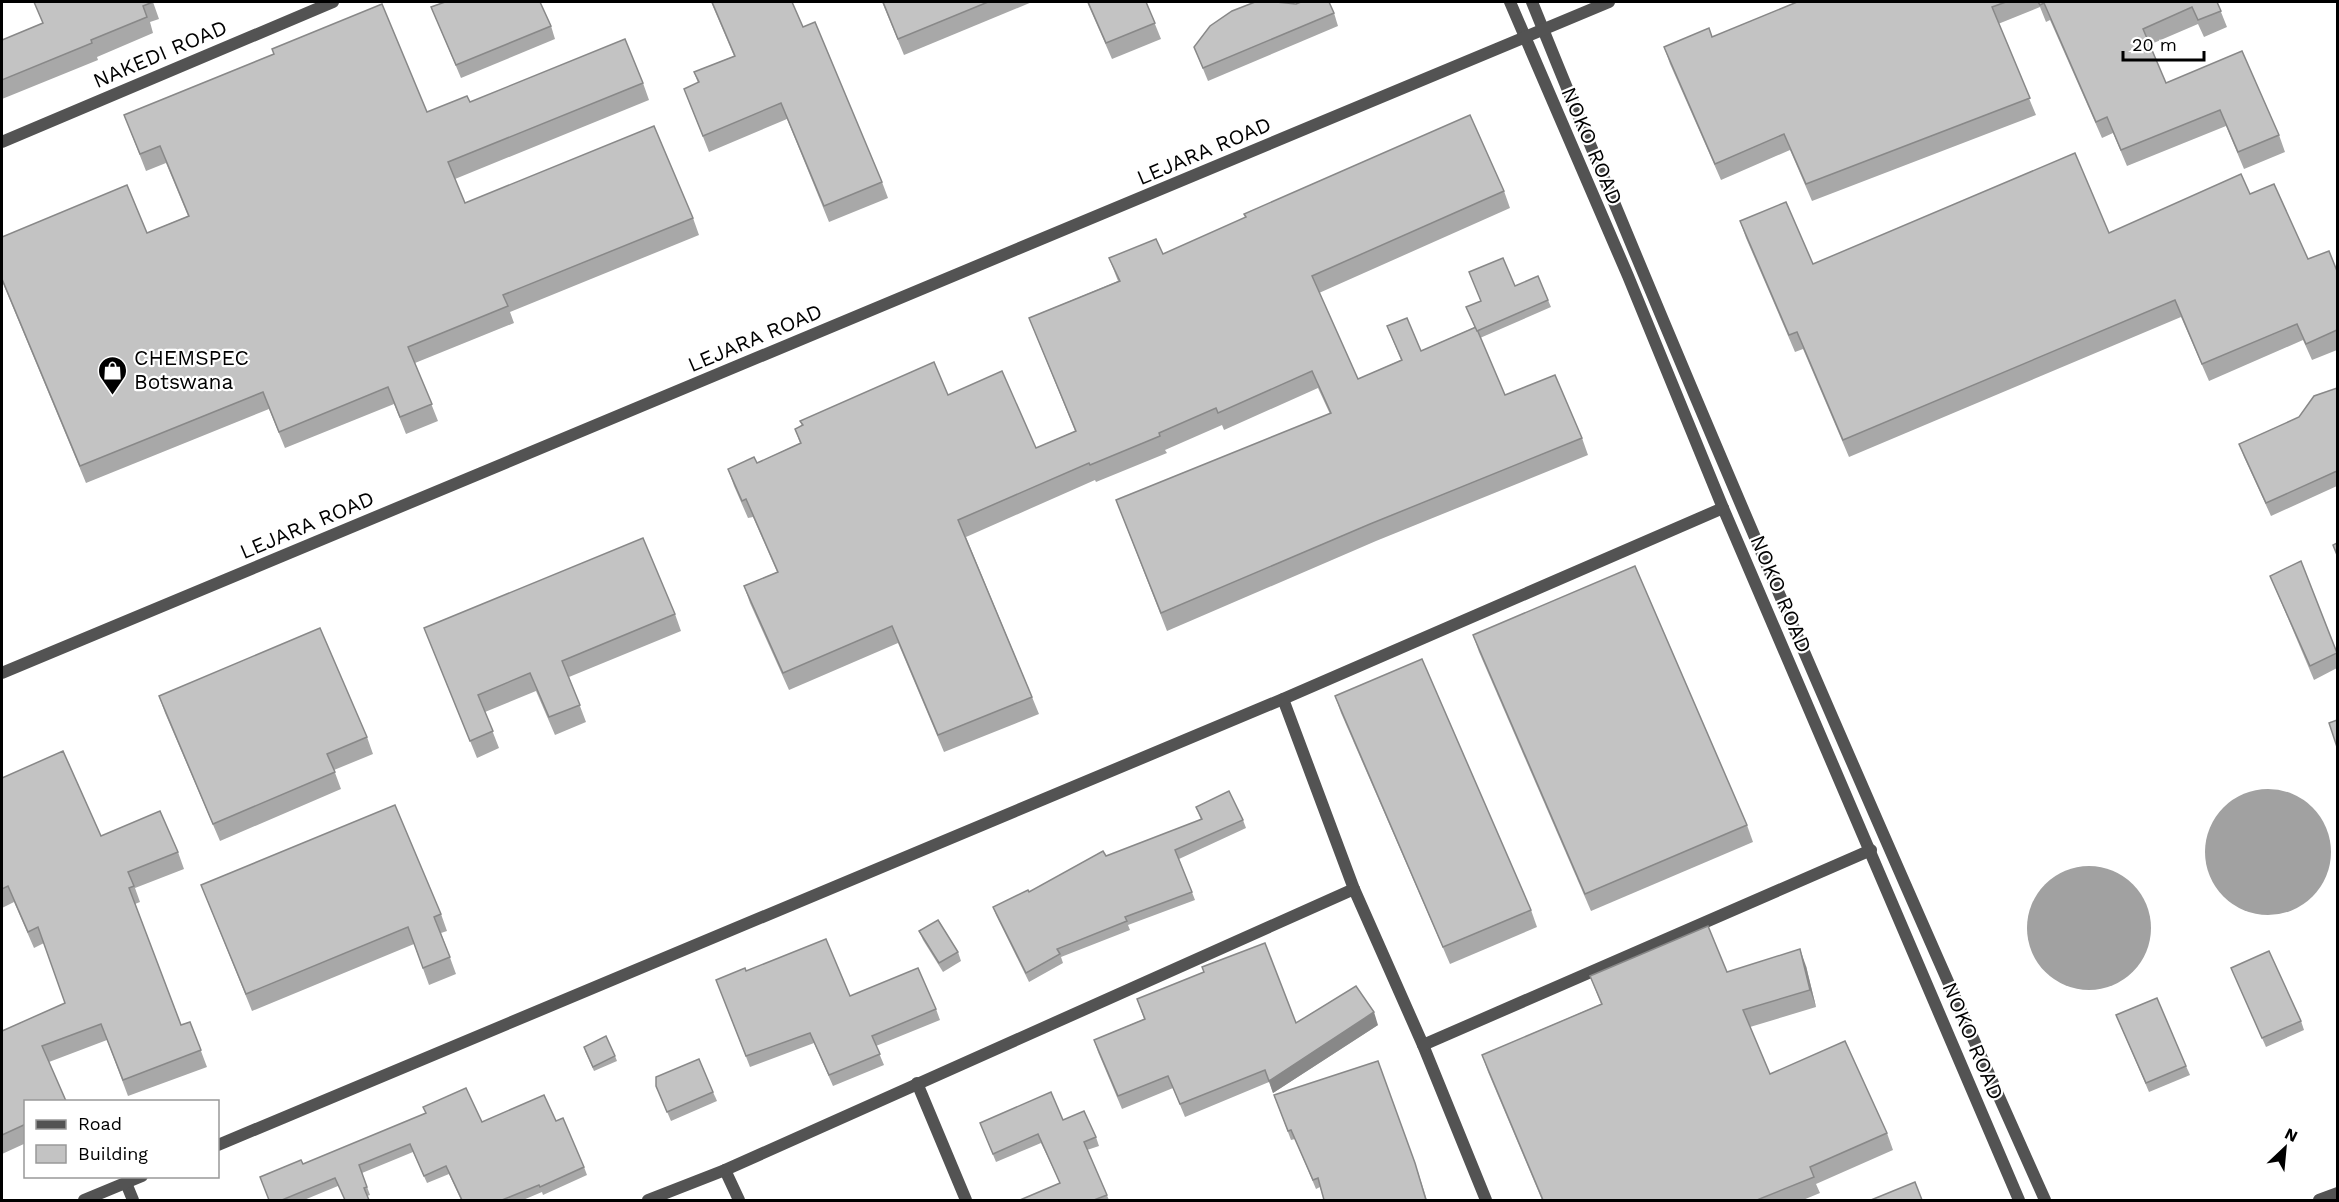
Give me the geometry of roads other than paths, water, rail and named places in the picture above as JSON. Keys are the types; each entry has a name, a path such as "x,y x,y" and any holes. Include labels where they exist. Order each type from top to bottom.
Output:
{"street":[{"name":"NAKEDI ROAD","path":"2,142 333,2"},
{"name":"NOKO ROAD","path":"1510,2 1628,276 1723,508 2019,1200"},
{"path":"1532,2 1891,855 2045,1200"},
{"name":"LEJARA ROAD","path":"2,673 1609,2"},
{"path":"219,1145 1283,699 1723,508"},
{"path":"1283,699 1354,889 1486,1200"},
{"path":"1422,1045 1871,850"},
{"path":"648,1200 725,1170 1354,889"},
{"path":"917,1083 966,1200"},
{"path":"725,1170 739,1200"},
{"path":"84,1200 137,1178"},
{"path":"126,1183 133,1200"},
{"path":"2319,1200 2337,1193"}],"place":[{"name":"CHEMSPEC Botswana","path":"113,396"}]}
